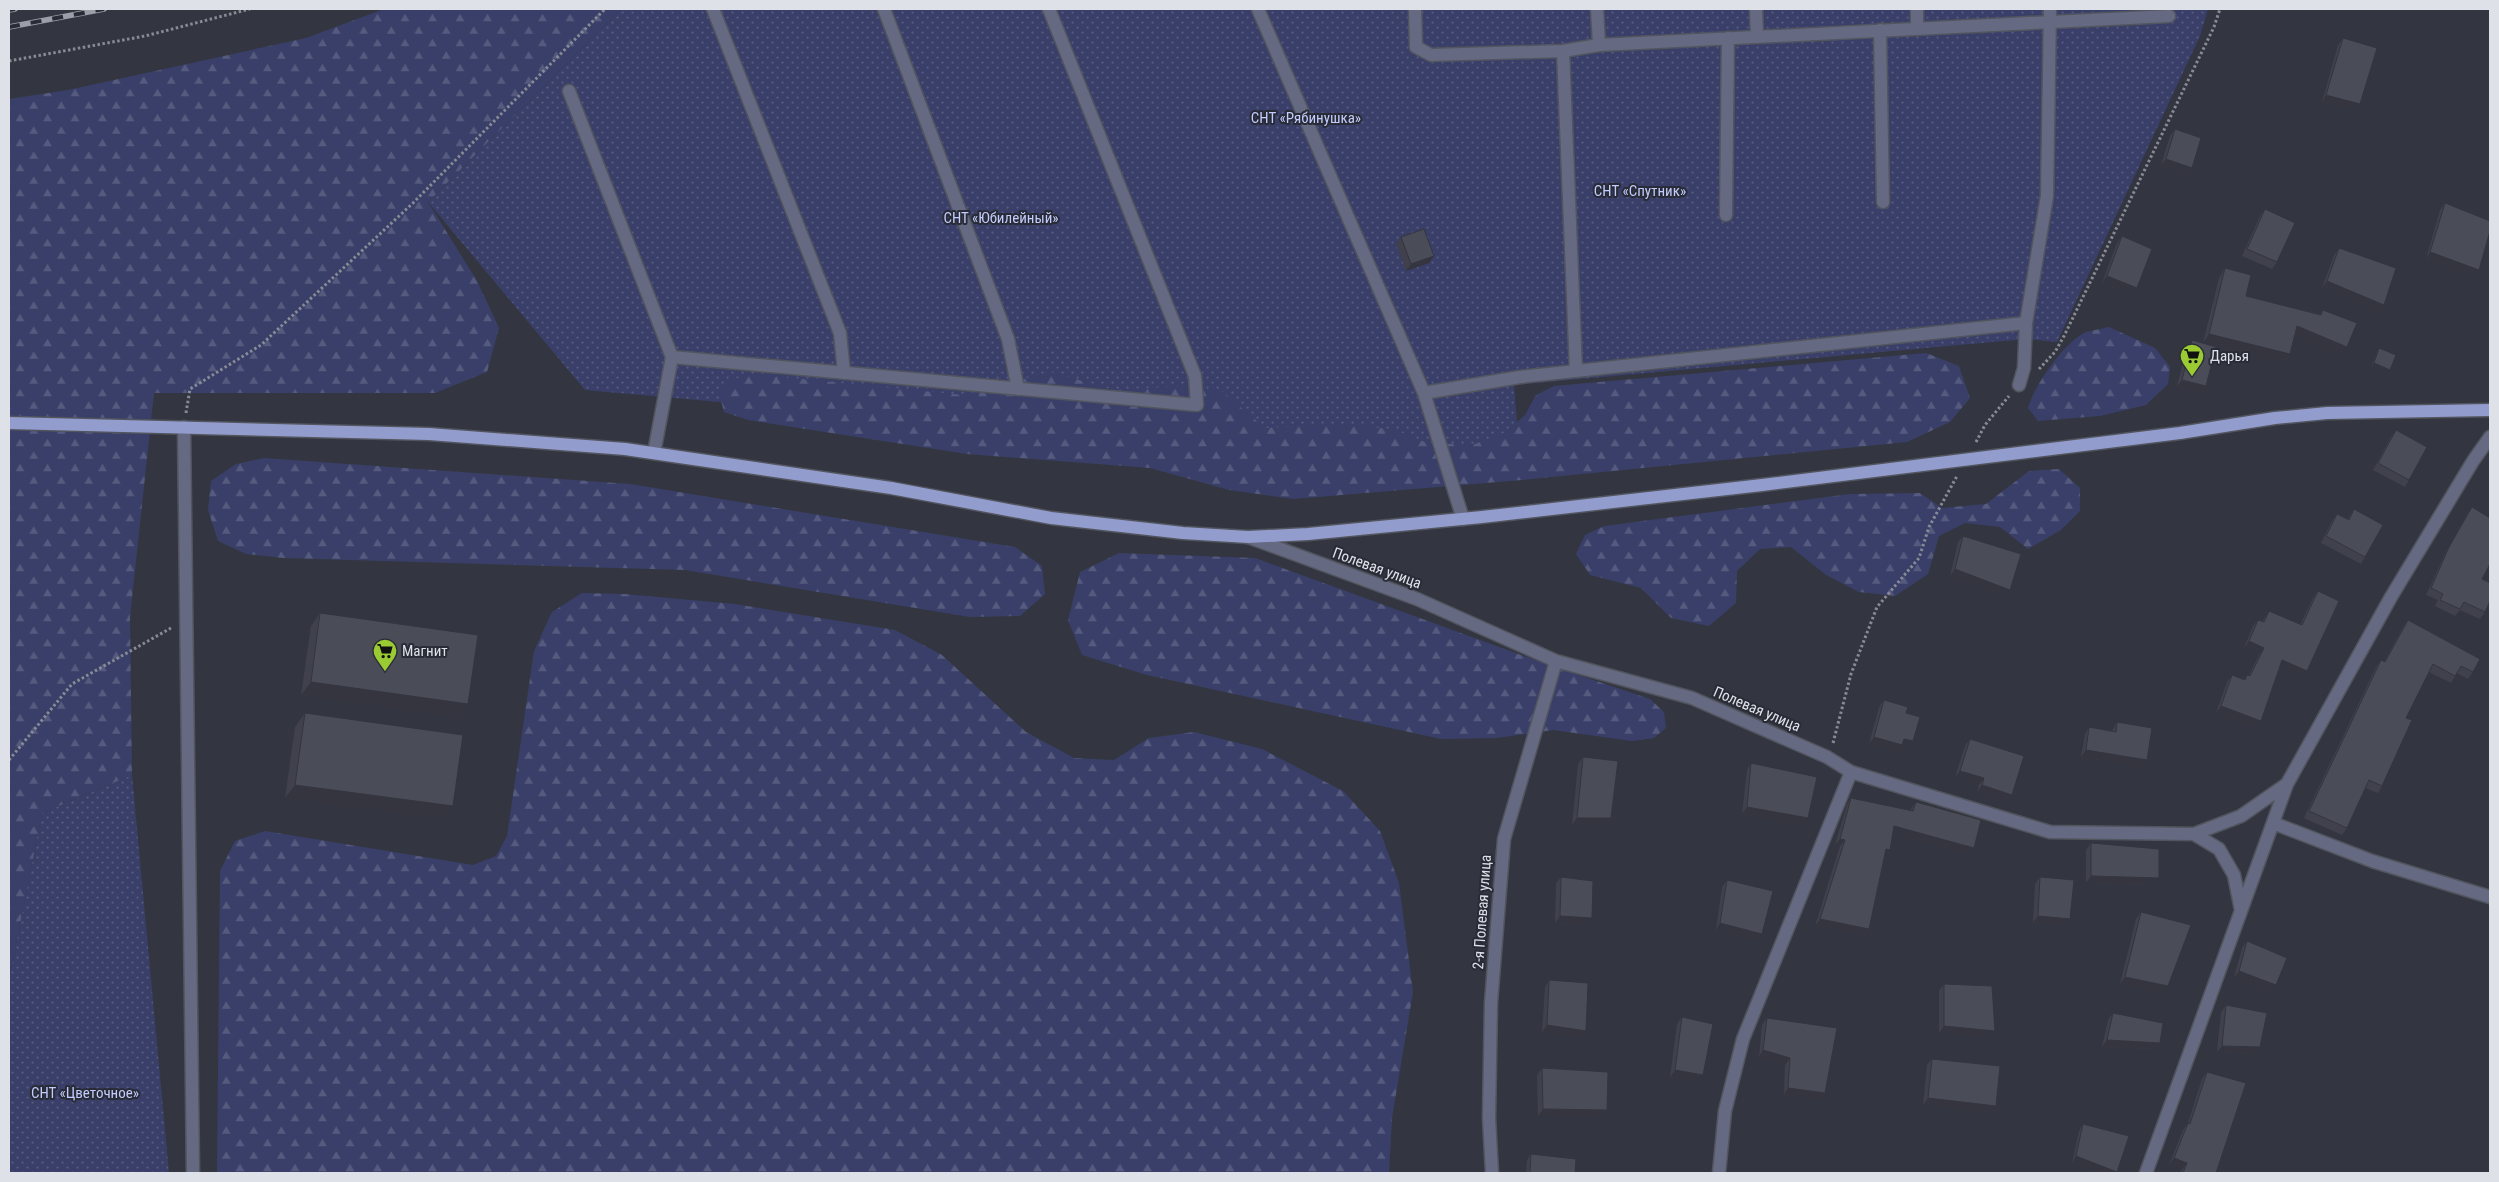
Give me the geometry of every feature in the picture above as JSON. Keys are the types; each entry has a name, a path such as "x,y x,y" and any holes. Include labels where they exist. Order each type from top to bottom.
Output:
{"main road":[{"path":"9,423 429,434 542,441 654,452 891,488 1051,518 1183,533 1248,537 1308,534 1462,519 1966,461 2327,412 2490,410"}],"street":[{"path":"713,9 840,332 844,373"},
{"path":"884,9 1008,338 1018,388"},
{"path":"672,357 1197,404 1195,376 1049,9"},
{"path":"1258,9 1424,393 1462,519"},
{"path":"1415,9 1416,47 1431,55 1563,51 1599,45 2169,16"},
{"path":"1597,9 1599,45"},
{"path":"1756,9 1757,37"},
{"path":"1917,9 1917,28"},
{"path":"2019,385 2024,368 2026,324 2048,196 2050,9"},
{"path":"1880,30 1883,202"},
{"path":"1726,215 1728,38"},
{"path":"1563,51 1576,372"},
{"path":"569,91 672,357 654,452"},
{"path":"1424,393 1520,378 2026,324"},
{"path":"184,427 193,1173"},
{"path":"2146,1173 2287,784 2391,597 2473,461 2490,437"},
{"name":"Полевая улица","path":"1248,537 1417,600 1556,661 1692,698 1827,757 1851,772 2050,832 2194,834"},
{"name":"2-я Полевая улица","path":"1492,1173 1490,1118 1491,1003 1504,839 1556,661"},
{"path":"1719,1173 1725,1111 1743,1040 1851,772"},
{"path":"2194,834 2241,816 2287,784"},
{"path":"2273,822 2372,861 2490,896"},
{"path":"2194,834 2219,849 2234,875 2241,912"}],"path":[{"path":"9,61 145,36 250,9"},
{"path":"184,427 190,389 261,345 413,203 605,9"},
{"path":"1827,757 1832,747 1851,674 1877,608 1919,558 1928,527 1985,425 2019,385 2040,369 2060,344 2214,27 2220,9"},
{"path":"9,760 72,684 186,619"}],"green space":[{"path":"384,9 621,9 428,202 477,281 499,328 487,372 435,393 154,393 130,617 132,775 42,813 9,980 9,99 68,90 306,38"},
{"path":"621,9 2208,9 2200,36 2057,342 2026,339 1514,385 1519,450 1332,457 585,390 428,202"},
{"path":"2109,327 2155,348 2170,367 2168,384 2146,405 2100,416 2038,421 2028,408 2043,377 2059,355 2077,337 2086,332"},
{"path":"1926,353 1959,366 1970,398 1950,422 1907,442 1522,480 1293,499 1229,490 1150,468 967,454 748,420 724,412 719,393 732,380 752,374 963,395 1050,372 1115,390 1187,386 1223,392 1265,428 1349,424 1395,430 1430,444 1475,444 1506,432 1525,415 1536,395 1554,386"},
{"path":"264,458 630,484 1015,547 1042,566 1045,594 1020,616 970,617 685,570 283,558 246,554 218,541 208,510 211,481 236,464"},
{"path":"2059,469 2080,488 2080,511 2061,530 2028,549 2000,527 1965,523 1939,536 1928,574 1895,596 1859,592 1826,575 1791,547 1760,549 1737,571 1736,603 1709,626 1671,618 1641,588 1590,575 1576,554 1585,535 1604,526 1850,494 1920,493 1942,508 1986,504 2029,471"},
{"path":"1119,553 1255,558 1543,663 1650,699 1664,712 1666,728 1654,738 1632,741 1553,730 1497,738 1441,739 1147,675 1082,655 1068,620 1080,572"},
{"path":"582,593 624,594 735,604 895,630 942,655 1026,732 1074,758 1114,760 1149,738 1194,732 1262,749 1343,791 1380,831 1399,883 1413,992 1392,1118 1389,1173 217,1173 220,871 235,841 265,831 473,865 496,856 507,836 534,651 552,612"},
{"name":"СНТ «Цветочное»","path":"132,775 169,1173 9,1173 9,980 42,813"}],"building":[{"path":"2343,38 2377,48 2360,104 2326,95"},
{"path":"2175,129 2201,138 2192,168 2166,159"},
{"path":"2445,203 2490,221 2490,231 2479,270 2430,252"},
{"path":"2265,209 2295,223 2277,262 2247,249"},
{"path":"1424,229 1434,256 1411,264 1401,237"},
{"path":"2122,236 2152,249 2137,288 2107,276"},
{"path":"2339,248 2396,268 2384,305 2327,281"},
{"path":"2225,268 2251,275 2246,296 2321,315 2323,310 2357,323 2347,347 2297,326 2290,354 2209,334"},
{"path":"2192,340 2216,347 2206,386 2182,380"},
{"path":"2379,348 2396,355 2390,370 2374,363"},
{"path":"2396,430 2427,447 2409,480 2378,463"},
{"path":"2472,507 2490,518 2490,564 2482,579 2490,583 2490,601 2485,612 2464,602 2460,609 2440,600 2443,594 2431,588 2449,547"},
{"path":"2354,509 2383,525 2365,557 2326,536 2337,514 2349,520"},
{"path":"1963,536 2021,554 2010,590 1955,569"},
{"path":"2318,591 2339,601 2307,671 2282,660 2261,721 2221,706 2232,675 2245,680 2247,675 2250,676 2264,648 2249,641 2258,620 2264,622 2269,611 2302,625"},
{"name":"Магнит","path":"320,613 478,635 468,704 311,682"},
{"path":"2408,620 2480,659 2473,672 2461,666 2455,676 2433,664 2406,718 2412,720 2382,786 2369,780 2347,828 2309,811 2381,660 2385,662"},
{"path":"1884,700 1908,707 1906,713 1920,717 1913,741 1904,739 1902,745 1874,737"},
{"path":"305,713 463,735 453,806 295,785"},
{"path":"2117,722 2152,728 2147,760 2086,750 2089,727 2116,732"},
{"path":"1970,739 2024,756 2012,795 1982,785 1984,778 1960,771"},
{"path":"1583,757 1618,761 1611,818 1577,818"},
{"path":"1751,763 1817,777 1808,818 1747,807"},
{"path":"1851,798 1913,811 1916,802 1981,820 1974,848 1894,826 1890,850 1886,849 1869,929 1820,919 1845,840 1840,839"},
{"path":"2091,843 2159,849 2159,878 2091,876"},
{"path":"1561,877 1593,881 1592,918 1560,916"},
{"path":"2040,877 2074,880 2070,919 2038,916"},
{"path":"1727,880 1773,891 1762,934 1720,923"},
{"path":"2141,912 2191,925 2168,986 2125,977"},
{"path":"2247,941 2287,958 2276,985 2239,971"},
{"path":"1549,980 1588,983 1586,1031 1547,1025"},
{"path":"1944,984 1992,986 1995,1031 1944,1026"},
{"path":"2226,1005 2267,1013 2260,1047 2222,1046"},
{"path":"2113,1013 2163,1023 2160,1043 2107,1040"},
{"path":"1682,1017 1713,1024 1703,1075 1675,1070"},
{"path":"1767,1018 1837,1028 1825,1093 1788,1088 1790,1058 1763,1050"},
{"path":"1932,1059 2000,1066 1996,1106 1928,1098"},
{"path":"1542,1068 1608,1072 1607,1110 1543,1109"},
{"path":"2207,1072 2246,1083 2216,1173 2183,1173 2187,1163 2174,1158 2188,1123 2190,1124"},
{"path":"2083,1124 2129,1136 2117,1172 2076,1156"},
{"path":"1531,1154 1576,1159 1575,1173 1530,1173"}],"railway":[{"path":"9,10 15,9"},
{"path":"9,27 104,9"}],"place":[{"name":"Дарья","path":"2192,377"},
{"name":"Магнит","path":"385,672"}],"park label":[{"name":"СНТ «Рябинушка»","path":"1306,118"},
{"name":"СНТ «Спутник»","path":"1640,191"},
{"name":"СНТ «Юбилейный»","path":"1001,218"}]}
